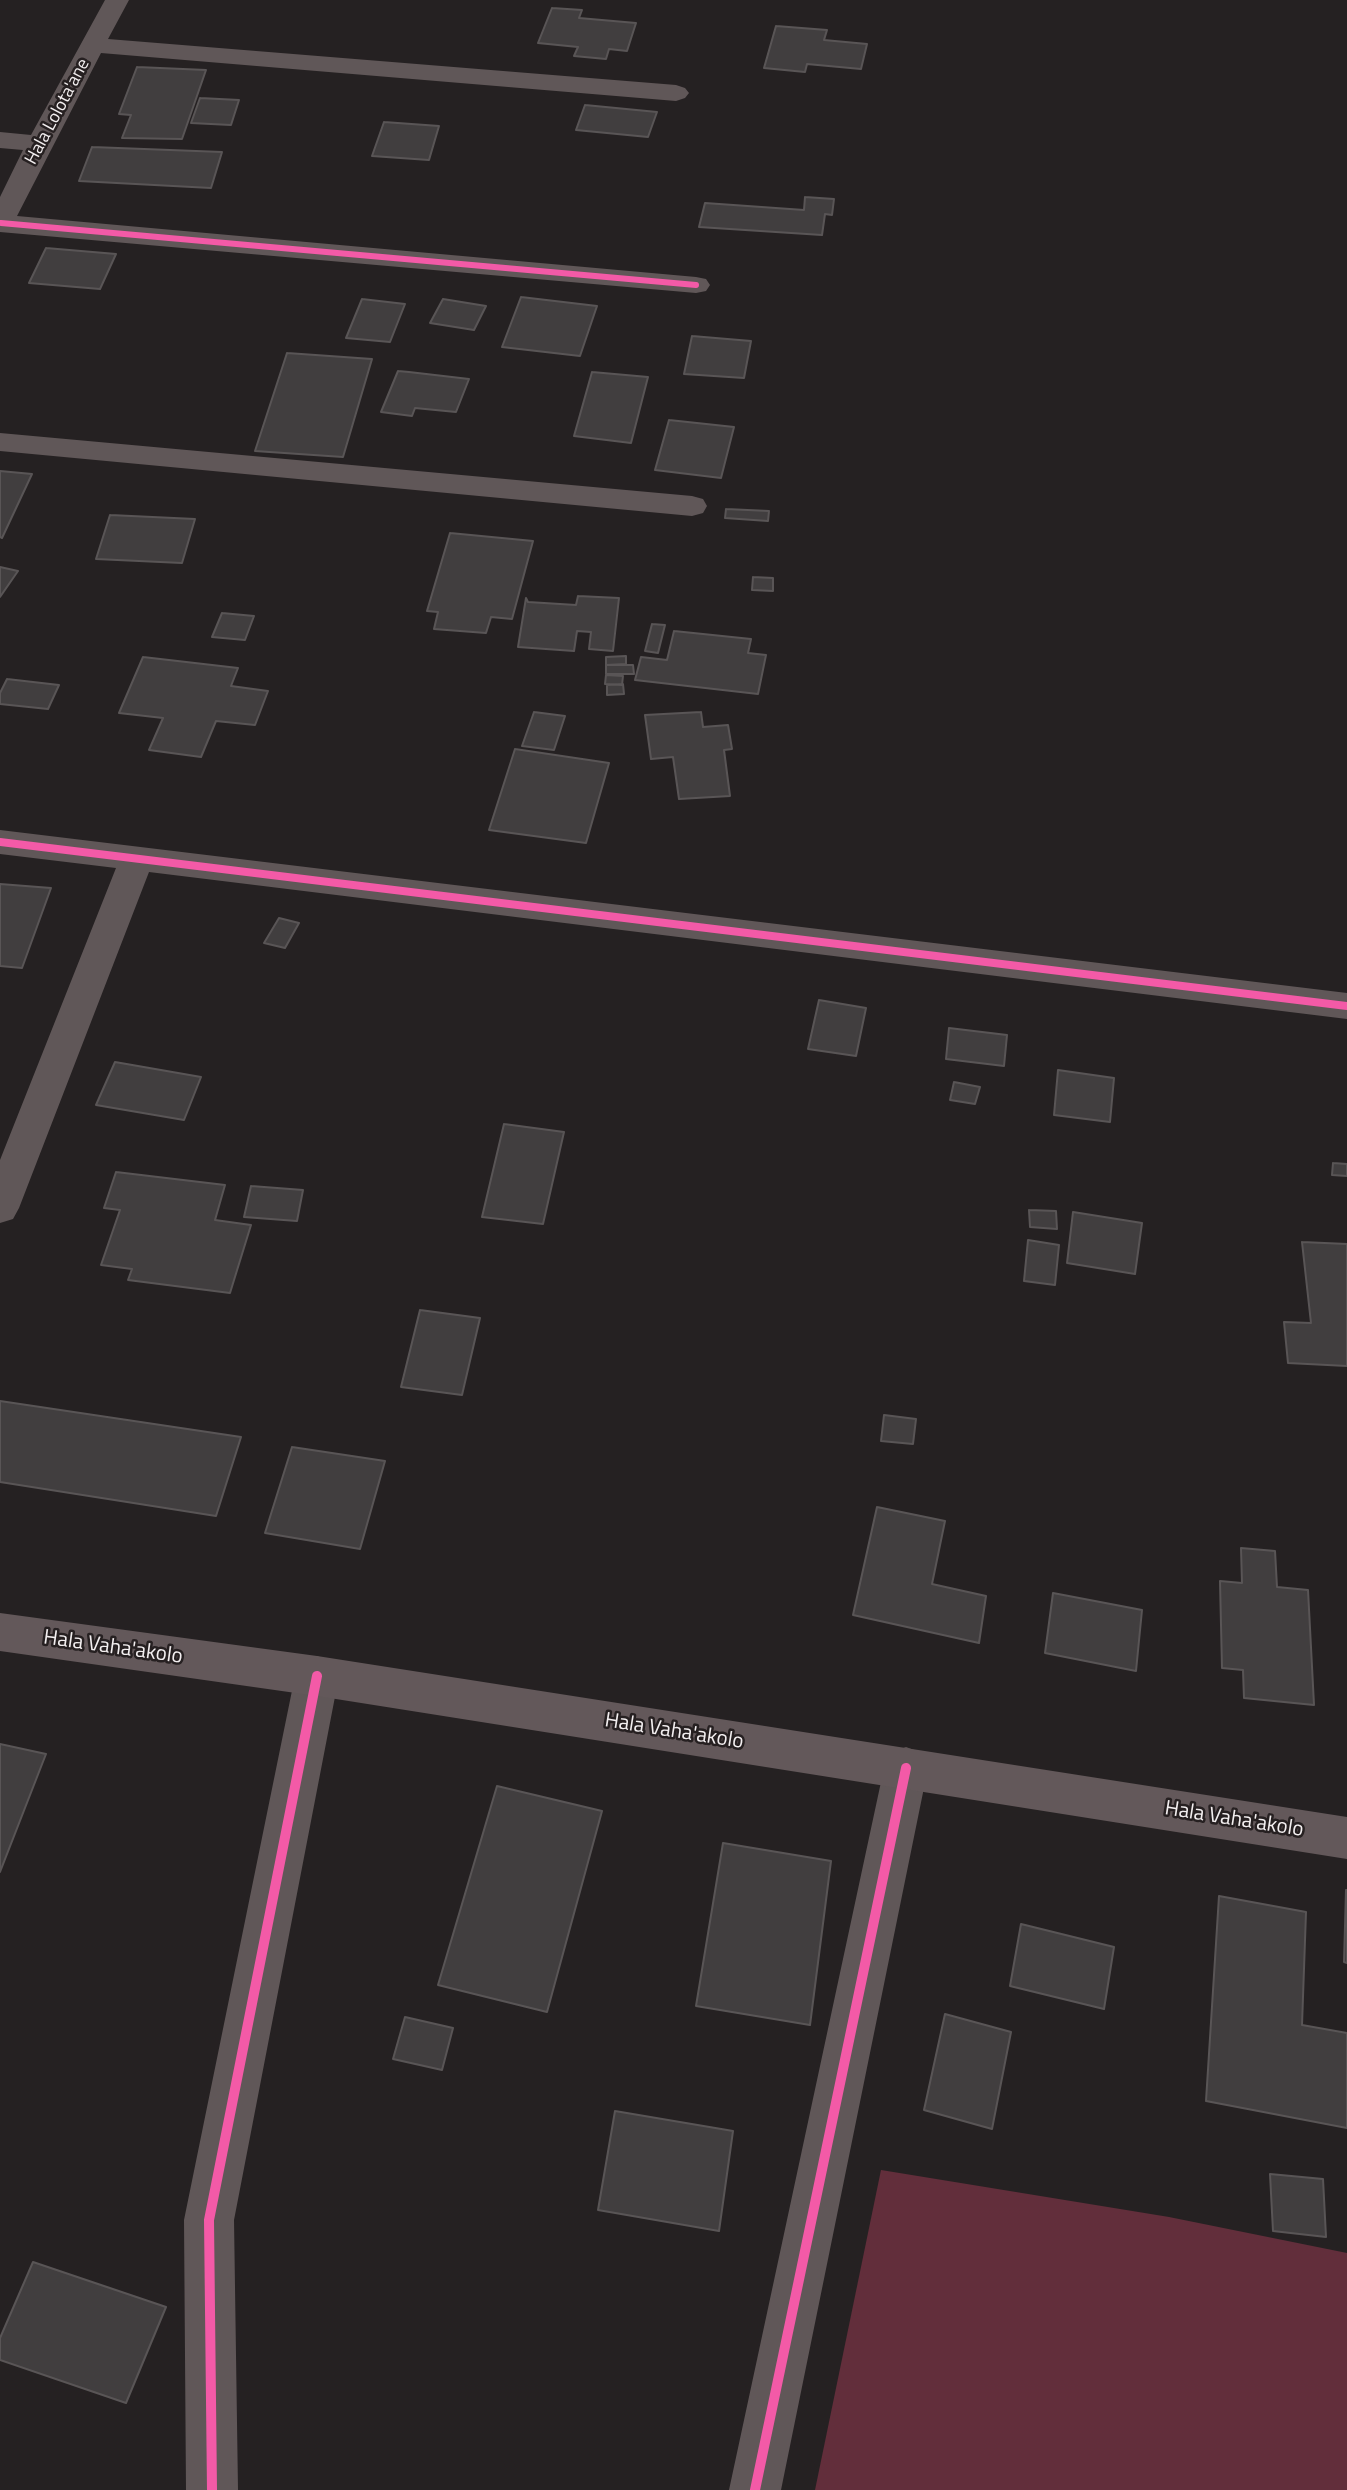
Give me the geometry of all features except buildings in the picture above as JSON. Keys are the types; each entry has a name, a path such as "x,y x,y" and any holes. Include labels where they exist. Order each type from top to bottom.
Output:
{"main road":[{"name":"Hala Vaha'akolo","path":"0,1632 317,1676 1347,1838"}],"street":[{"name":"Hala Lolota'ane","path":"0,224 39,144 117,0"},
{"path":"94,45 676,93"},
{"path":"0,140 39,144"},
{"path":"0,224 696,285"},
{"path":"0,442 692,506"},
{"path":"0,842 1347,1006"},
{"path":"0,1208 137,858"},
{"path":"212,2490 209,2220 317,1676"},
{"path":"755,2490 906,1768"}],"shaded area":[{"path":"881,2170 1169,2217 1347,2253 1347,2490 815,2490"}],"cycle path":[{"path":"1,223 696,285"},
{"path":"0,842 1347,1006"},
{"path":"212,2490 209,2220 317,1676"},
{"path":"755,2490 906,1768"}]}
